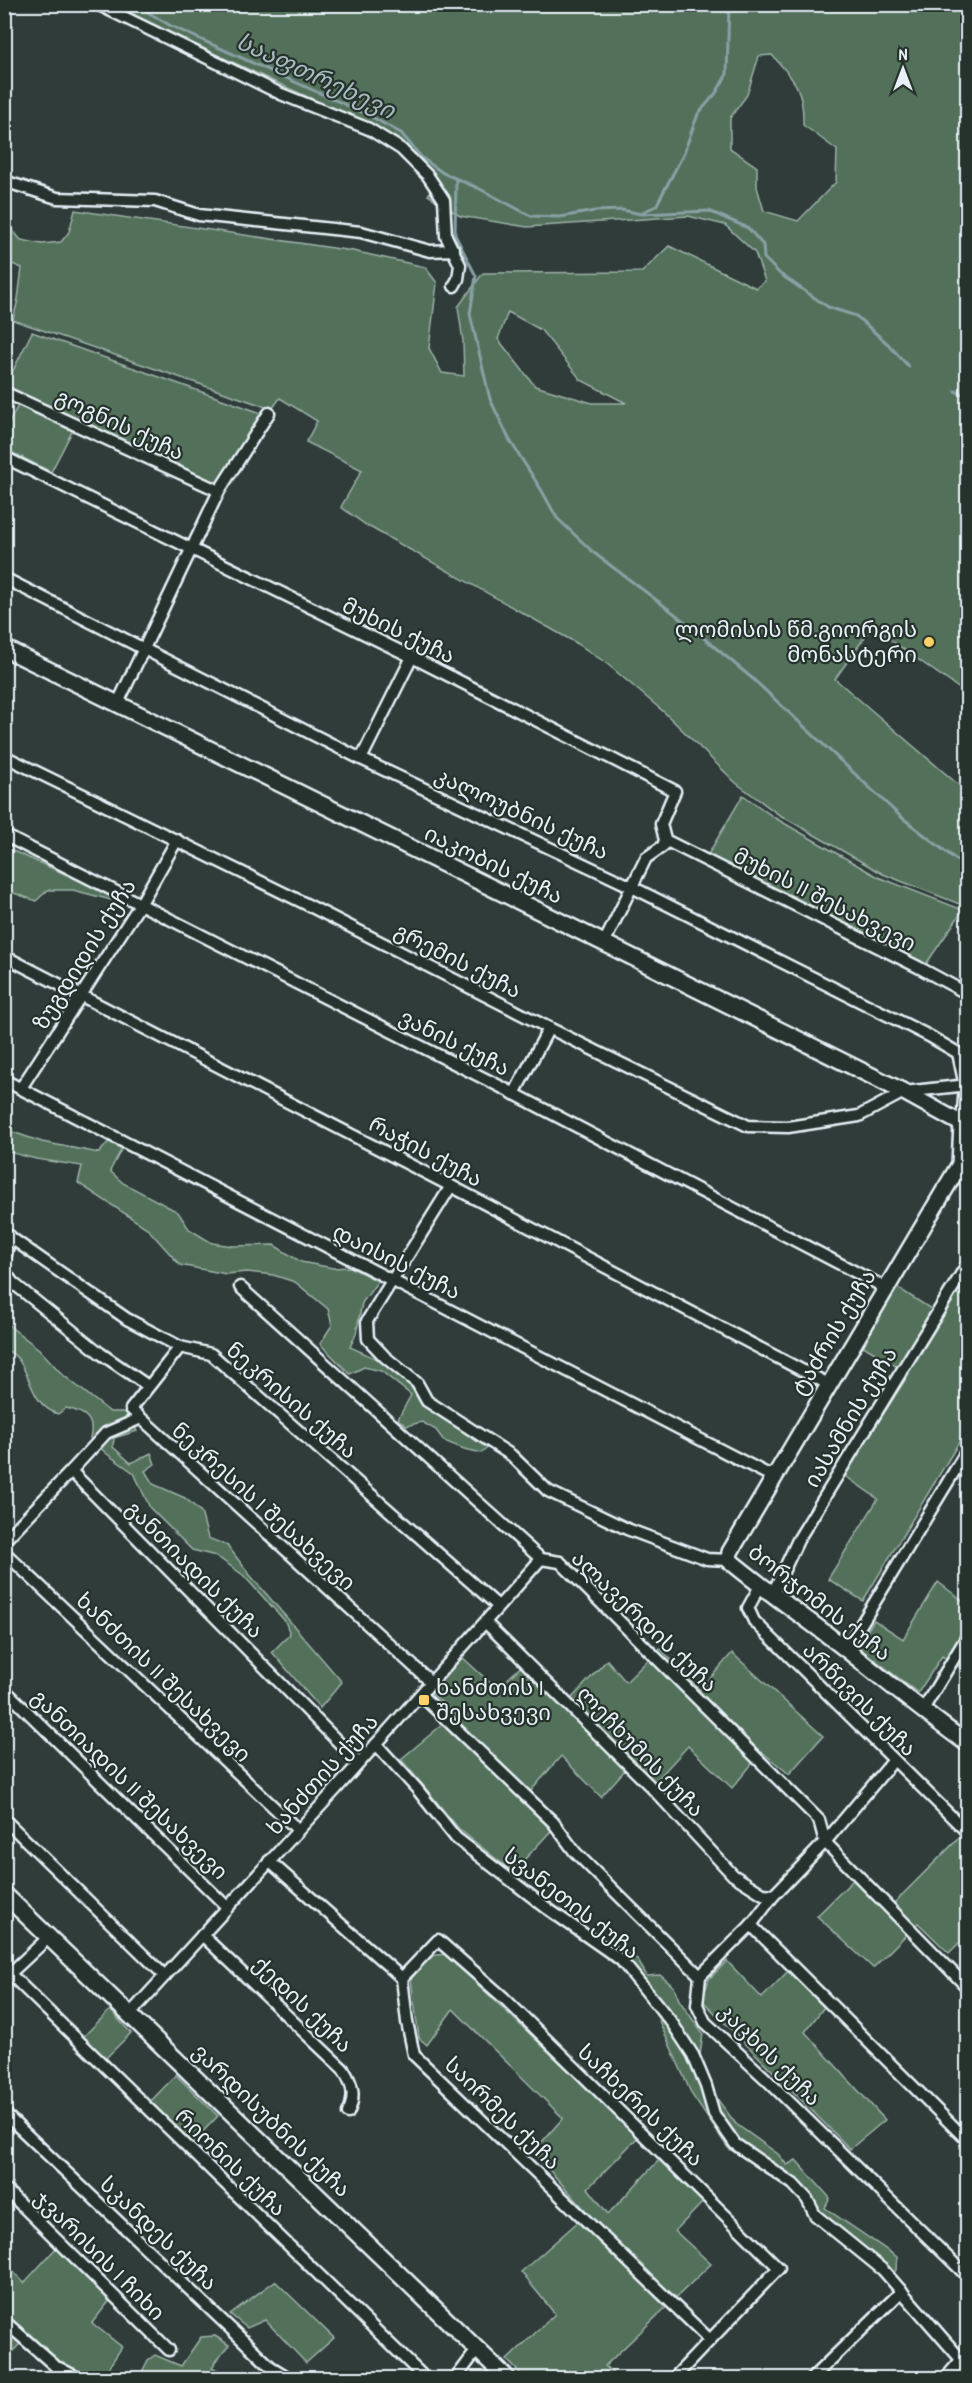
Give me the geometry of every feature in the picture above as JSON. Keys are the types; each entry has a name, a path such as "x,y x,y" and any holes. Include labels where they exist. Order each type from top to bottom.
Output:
{"street":[{"path":"97,4 281,94 369,129 401,149 428,176 444,200 446,236 460,265 458,279 454,286"},
{"path":"4,181 57,198 155,201 199,215 361,232 430,251 454,250"},
{"name":"გოგნის ქუჩა","path":"4,392 219,491"},
{"path":"117,705 219,491 270,413"},
{"name":"მუხის ქუჩა","path":"4,457 411,657 675,791 661,824 664,840"},
{"name":"კალოუბნის ქუჩა","path":"4,578 361,759 630,886 929,1036 958,1053 966,1085 962,1124"},
{"name":"იაკობის ქუჩა","path":"4,648 904,1092 962,1124"},
{"path":"361,759 411,657"},
{"name":"გრემის ქუჩა","path":"4,756 177,840 748,1126 788,1127 859,1116 904,1092"},
{"name":"ვანის ქუჩა","path":"4,836 141,903 886,1288"},
{"name":"ზუგდიდის ქუჩა","path":"21,1088 141,903 177,840"},
{"path":"604,943 630,886 646,858 663,846 664,840"},
{"name":"მუხის II შესახვევი","path":"664,840 968,994"},
{"name":"რაჭის ქუჩა","path":"4,956 82,994 828,1384"},
{"path":"513,1094 549,1028"},
{"name":"დაისის ქუჩა","path":"4,1080 773,1477"},
{"path":"904,1092 966,1085"},
{"name":"ტაძრის ქუჩა","path":"729,1560 730,1552 773,1477 960,1164 962,1124"},
{"name":"ბორჯომის ქუჩა","path":"451,1186 367,1321 368,1339 385,1357 417,1383 427,1401 511,1455 548,1491 627,1529 707,1559 729,1560 846,1649 922,1711 968,1744"},
{"name":"ნეკრისის ქუჩა","path":"4,1264 7,1234 127,1319 180,1347 211,1354 498,1606"},
{"name":"იასამნის ქუჩა","path":"766,1590 968,1263"},
{"path":"4,1271 21,1290 100,1353 148,1386"},
{"name":"ალავერდის ქუჩა","path":"240,1287 541,1559 560,1562 819,1820 825,1842 968,1988"},
{"name":"ნეკრესის I შესახვევი","path":"180,1347 131,1409 139,1419 432,1683"},
{"path":"4,1541 106,1433 139,1419"},
{"path":"846,1649 968,1449"},
{"name":"განთიადის ქუჩა","path":"71,1471 359,1763"},
{"name":"ხანძთის II შესახვევი","path":"4,1552 298,1830"},
{"name":"ხანძთის ქუჩა","path":"130,2014 432,1683 541,1559"},
{"name":"არწივის ქუჩა","path":"766,1590 748,1608 754,1621 968,1833"},
{"name":"ლეჩხუმის ქუჩა","path":"486,1623 654,1790 733,1875 763,1894 774,1895"},
{"path":"922,1711 968,1635"},
{"name":"განთიადის II შესახვევი","path":"4,1689 227,1907"},
{"path":"421,1695 553,1822 575,1852 700,1976 751,1925 774,1895 825,1842 894,1760"},
{"name":"სვანეთის ქუჩა","path":"376,1744 417,1789 456,1838 548,1909 621,1960 672,2023 693,2055 706,2086 714,2114 735,2145 793,2184 807,2199 815,2215 883,2270 966,2361"},
{"path":"4,1819 165,1976"},
{"path":"269,1861 402,1978"},
{"name":"ვარდისუბნის ქუჩა","path":"5,1895 507,2379"},
{"path":"751,1925 968,2140"},
{"name":"ქედის ქუჩა","path":"202,1935 343,2069 353,2089 353,2099 348,2113"},
{"path":"7,1976 49,1938"},
{"name":"საჩხერის ქუჩა","path":"402,1978 438,1941 504,1998 779,2268 711,2340"},
{"name":"რიონის ქუჩა","path":"7,1976 425,2379"},
{"name":"კაცხის ქუჩა","path":"700,1976 697,2005 705,2022 968,2277"},
{"name":"საირმეს ქუჩა","path":"402,1978 407,2022 414,2055 711,2340"},
{"name":"სკანდეს ქუჩა","path":"4,2113 271,2367 289,2379"},
{"name":"ჯვარისის I ჩიხი","path":"4,2188 169,2350"},
{"path":"812,2379 902,2291"},
{"path":"4,2321 54,2365 78,2379"},
{"path":"674,2379 711,2340"},
{"path":"456,2379 477,2350"},
{"path":"949,2379 966,2361"},
{"path":"54,2365 64,2379"}],"green space":[{"path":"109,5 967,5 967,694 872,627 835,679 967,792 967,907 883,874 778,814 736,783 665,713 606,663 578,644 366,525 341,507 362,470 306,442 317,421 280,398 272,409 13,320 22,268 10,263 5,264 4,220 21,240 42,244 61,242 69,232 75,210 353,251 425,267 437,283 429,348 442,373 464,376 463,341 458,307 483,273 642,272 669,246 756,288 765,281 755,253 725,225 688,216 527,227 460,216 428,195 438,180 397,138","holes":["772,55 787,72 800,94 803,125 837,150 836,182 798,221 764,211 757,187 757,167 730,148 730,118 747,95 759,56","508,312 541,330 581,380 626,403 592,403 535,386 498,339"]},
{"path":"32,332 264,414 216,484 78,420 51,472 5,449 5,431 23,395 5,387"},
{"path":"743,795 775,818 878,877 963,910 924,967 706,858"},
{"path":"4,847 117,897 111,900 73,890 48,890 36,901 14,893 5,887"},
{"path":"4,1129 42,1142 99,1153 110,1140 122,1148 110,1171 123,1183 178,1212 189,1229 212,1243 233,1246 274,1245 301,1262 333,1268 350,1267 378,1281 362,1303 356,1334 350,1347 388,1364 415,1389 422,1405 489,1446 482,1453 464,1449 444,1441 436,1430 422,1422 406,1426 398,1419 411,1395 381,1371 364,1367 350,1374 320,1344 332,1325 328,1309 295,1282 273,1275 247,1272 226,1274 180,1265 147,1228 78,1183 82,1166 36,1159 5,1151"},
{"path":"967,1272 967,1429 863,1601 828,1579 878,1499 844,1475 909,1374 860,1344 895,1286 942,1316"},
{"path":"4,1319 39,1349 62,1374 110,1412 125,1412 137,1431 114,1438 113,1447 131,1463 151,1453 155,1464 145,1471 153,1484 185,1498 201,1512 208,1538 228,1546 342,1682 320,1708 272,1652 290,1634 285,1621 243,1575 216,1556 192,1550 150,1508 134,1473 107,1454 90,1438 91,1425 87,1417 66,1408 58,1414 47,1409 34,1391 20,1362 5,1350"},
{"path":"938,1582 967,1604 967,1672 942,1656 918,1693 857,1646 874,1620 903,1639"},
{"path":"660,1648 700,1690 732,1653 823,1736 789,1774 762,1752 732,1788 688,1746 654,1783 633,1761 601,1797 561,1756 530,1792 561,1820 513,1872 460,1830 401,1759 455,1714 429,1691 461,1656 497,1689 529,1659 571,1699 607,1660 626,1682"},
{"path":"964,1833 967,1837 967,1935 949,1953 918,1923 873,1968 817,1916 855,1878 886,1911"},
{"path":"613,1943 637,1959 647,1976 660,1975 674,1987 679,2000 703,2034 700,2055 718,2100 736,2124 778,2154 787,2165 796,2160 830,2198 825,2208 897,2257 896,2270 893,2274 877,2258 780,2182 728,2148 692,2095 652,2005 600,1947"},
{"path":"446,1954 638,2137 588,2188 608,2214 659,2160 703,2202 675,2231 711,2264 605,2366 618,2378 525,2378 507,2360 555,2314 521,2272 588,2213 533,2152 563,2118 453,2009 427,2045 419,2038 411,1979 429,1956"},
{"path":"727,1961 762,1998 788,1971 824,2007 805,2032 885,2120 850,2149 702,2000 709,1979"},
{"path":"110,2010 131,2033 103,2061 82,2038"},
{"path":"176,2075 218,2116 190,2145 148,2104"},
{"path":"56,2248 111,2299 92,2323 122,2347 102,2378 90,2377 70,2370 53,2358 30,2334 5,2359 4,2262 24,2283"},
{"path":"275,2281 334,2338 306,2363 265,2320 247,2328 230,2314"},
{"path":"215,2336 229,2345 212,2367 231,2378 139,2378 148,2360 155,2355 181,2366 201,2337"},
{"path":"5,2360 20,2378 5,2378"}],"waterway":[{"name":"სააფთრეხევი","path":"134,4 171,26 366,114 401,133 422,158 443,173 478,188 531,216 560,217 595,211 622,210 641,214 709,211 748,228 763,245 764,258 780,274 828,307 856,316 888,344 909,367"},
{"path":"643,212 656,206 683,155 698,114 716,93 727,74 729,4"},
{"path":"456,179 455,235 476,276 470,314 490,399 509,439 557,518 594,553 675,614 753,679 900,816 968,869"},
{"name":"სააფთრეხევი","path":"955,391 968,396"}],"place":[{"name":"ლომისის წმ.გიორგის მონასტერი","path":"929,642"},
{"name":"ხანძთის I შესახვევი","path":"424,1700"}]}
